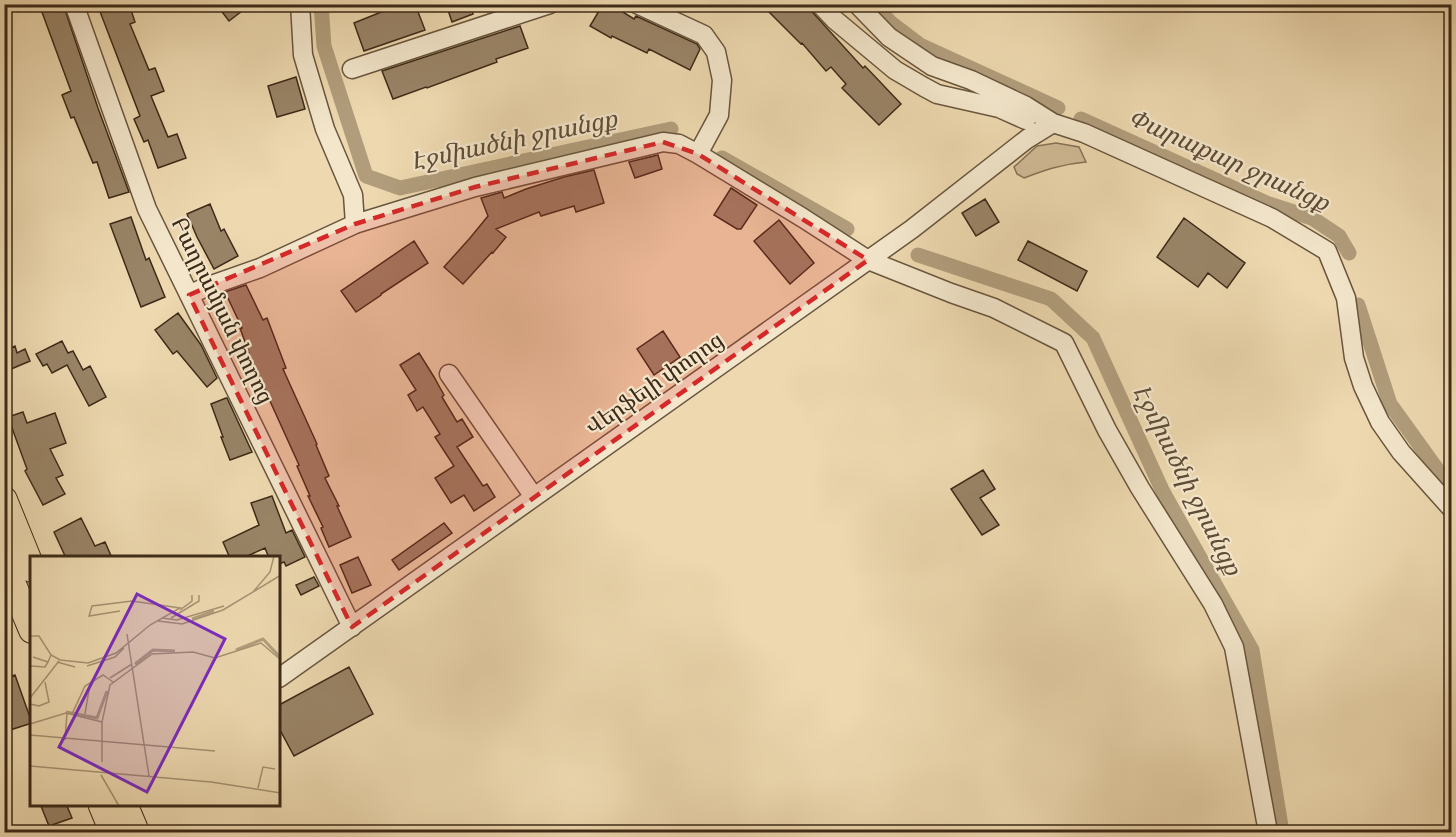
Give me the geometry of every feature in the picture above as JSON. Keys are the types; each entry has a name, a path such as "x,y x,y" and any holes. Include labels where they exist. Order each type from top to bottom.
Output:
{"highway":[{"path":"4,500 30,564"},
{"path":"4,562 30,625"},
{"path":"102,807 113,832"},
{"path":"125,807 136,832"}],"street":[{"name":"Բաղրամյան փողոց","path":"74,4 147,209 352,627"},
{"path":"300,4 303,55 325,129 353,195 355,225"},
{"path":"352,69 550,4"},
{"path":"638,4 704,35 716,52 722,80 719,116 698,154"},
{"path":"820,4 842,27 895,70 924,87 937,94 999,108 1026,120"},
{"path":"857,4 890,37 932,66 971,80 1018,102 1053,123 1084,133 1272,218 1327,251 1346,298 1354,358 1363,386 1380,422 1401,452 1452,509"},
{"path":"1018,102 1026,120 1028,139"},
{"name":"Վերֆելի փողոց","path":"280,677 912,229 1028,139 1053,123"},
{"path":"189,295 260,268 355,225 476,187 663,142 679,144 868,260 994,308 1064,343 1107,429 1140,488 1213,604 1234,647 1268,832"},
{"path":"449,374 534,498"}],"highlighted area":[{"path":"663,142 698,154 868,260 352,627 189,295 355,224 475,187"}],"shaded area":[{"path":"1056,143 1079,147 1086,162 1069,164 1024,178 1017,174 1014,167 1037,146"}],"building":[{"path":"39,4 63,4 129,192 109,198 97,162 93,163 62,95 71,91"},
{"path":"110,4 129,4 135,22 130,24 149,70 155,68 164,91 151,96 168,137 177,134 186,158 158,168 148,140 144,142 134,119 140,116 99,9"},
{"path":"216,4 251,4 229,21"},
{"path":"401,4 415,4 425,30 364,51 354,23"},
{"path":"446,4 470,4 473,14 452,22"},
{"path":"603,4 610,4 634,19 636,16 697,44 700,49 690,70 649,49 647,53 612,36 611,38 590,26"},
{"path":"776,4 805,4 863,68 865,66 901,104 879,125 842,88 846,84 831,67 826,71 802,43 769,12"},
{"path":"520,26 528,48 496,59 497,62 393,99 382,71"},
{"path":"296,77 305,109 277,117 268,86"},
{"path":"658,155 662,169 635,178 629,162"},
{"path":"594,170 604,203 576,212 574,206 541,216 539,212 496,229 506,237 463,284 444,267 488,216 481,198 502,192 504,198 564,177"},
{"path":"731,188 757,205 741,229 737,229 714,215"},
{"path":"985,199 999,222 976,236 962,213"},
{"path":"210,204 221,231 224,229 238,256 214,269 187,214"},
{"path":"131,217 146,260 149,258 165,297 141,307 110,224"},
{"path":"1184,218 1245,263 1227,288 1208,273 1198,287 1157,257"},
{"path":"779,220 814,263 790,284 754,241"},
{"path":"414,241 428,263 356,312 341,291"},
{"path":"1028,241 1087,271 1077,291 1018,260"},
{"path":"246,285 263,320 267,318 286,368 283,369 317,444 329,476 325,478 351,537 329,547 297,466 299,465 258,378 240,328 242,328 225,292"},
{"path":"178,313 201,345 217,378 207,387 177,351 173,354 155,330"},
{"path":"663,331 680,357 654,375 637,349"},
{"path":"62,341 68,353 73,351 83,370 90,366 106,397 89,406 67,365 52,373 47,364 43,366 36,354"},
{"path":"15,346 17,353 25,349 30,361 4,372 4,351"},
{"path":"419,353 457,422 462,419 473,437 457,447 483,486 487,484 495,497 474,511 464,495 451,503 435,478 454,466 435,437 440,434 423,407 417,411 408,395 416,390 400,365"},
{"path":"227,398 252,452 230,460 211,404"},
{"path":"23,412 27,423 55,413 66,443 50,449 63,475 56,478 65,494 43,505 25,471 27,469 8,417"},
{"path":"983,470 995,489 980,498 999,525 982,535 951,489"},
{"path":"272,496 286,533 292,530 305,557 286,566 284,562 280,564 280,556 268,556 265,548 247,556 229,556 223,542 259,525 251,503"},
{"path":"81,518 95,546 105,542 111,556 65,556 54,532"},
{"path":"444,523 452,533 399,570 392,560"},
{"path":"358,557 371,585 352,593 340,565"},
{"path":"314,577 319,586 301,595 296,585"},
{"path":"349,667 373,714 294,756 280,730 280,704"},
{"path":"15,675 30,717 30,724 10,730 4,714 4,679"},
{"path":"41,807 67,807 72,818 49,826"}],"waterway":[{"name":"Էջմիածնի ջրանցք","path":"321,4 324,46 366,176 400,188 671,129"},
{"name":"Փարաքար ջրանցք","path":"873,4 891,23 920,45 1058,108"},
{"name":"Փարաքար ջրանցք","path":"1081,119 1269,204 1312,218 1339,236 1349,253"},
{"name":"Էջմիածնի ջրանցք","path":"722,158 847,229"},
{"name":"Էջմիածնի ջրանցք","path":"918,255 1051,299 1093,338 1163,492 1252,650 1282,832"},
{"name":"Փարաքար ջրանցք","path":"1358,305 1390,404 1444,479 1452,485"}]}
